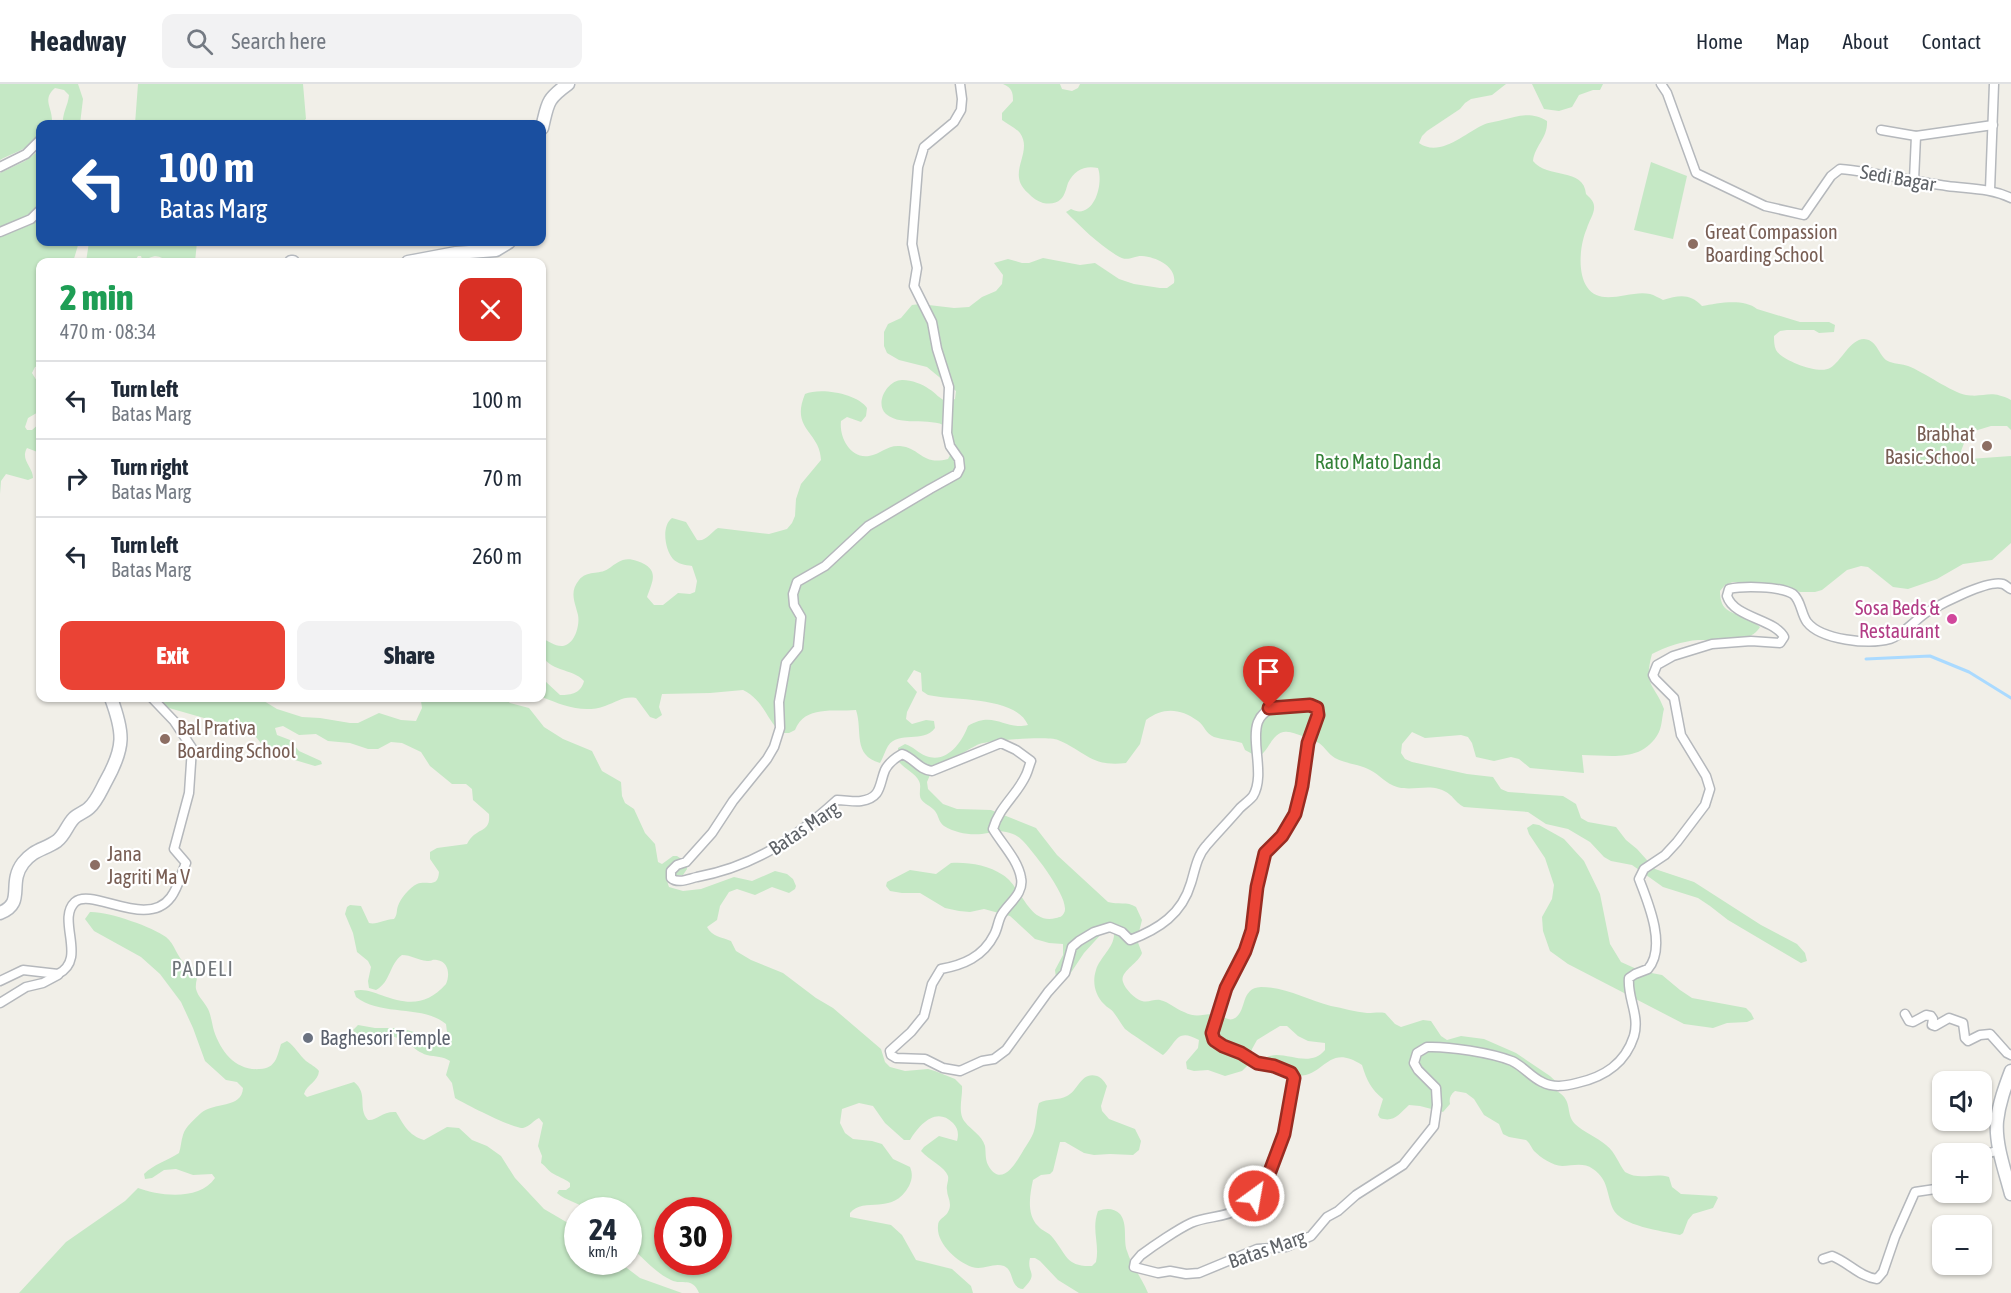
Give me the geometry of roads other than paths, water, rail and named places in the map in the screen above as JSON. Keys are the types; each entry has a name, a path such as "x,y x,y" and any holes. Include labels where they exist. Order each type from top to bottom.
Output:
{"street":[{"path":"544,120 548,101 568,84"},
{"name":"Batas Marg","path":"960,84 961,110 954,122 924,147 918,167 912,244 917,268 914,286 933,322 937,349 949,387 947,433 950,446 959,459 960,468 957,474 867,526 825,566 797,582 793,594 794,605 801,617 798,648 786,663 779,702 780,728 774,747 712,833 686,862 677,865 671,871 671,878 678,881 719,873 763,856 804,829 837,800 861,801 873,797 882,784 885,770 893,758 902,754 909,756 925,770 932,771 1000,743 1016,750 1031,761 1026,777 1002,808 993,829 1015,863 1021,878 1018,894 1000,916 994,936 979,954 962,965 941,969 932,984 924,1016 911,1032 890,1051 891,1055 896,1058 925,1059 943,1068 960,1071 982,1061 994,1059 1006,1050 1048,992 1065,973 1072,947 1079,940 1110,927 1122,932 1130,940 1151,932 1166,922 1185,899 1198,858 1205,846 1252,796 1258,782 1255,736 1263,713 1269,708 1281,706 1310,705 1317,708 1318,715 1308,743 1302,786 1295,814 1282,836 1265,853 1257,887 1252,930 1245,951 1226,988 1212,1033 1214,1040 1223,1046 1257,1063 1274,1066 1291,1073 1294,1078 1284,1134 1266,1182 1247,1203 1240,1209 1225,1215 1191,1222 1150,1248 1135,1262 1134,1267 1158,1273 1170,1271 1186,1274 1199,1273 1257,1249 1286,1247 1311,1236 1327,1216 1338,1211 1356,1195 1403,1165 1434,1126 1437,1118 1436,1088 1414,1063 1417,1053 1426,1047 1499,1057 1514,1062 1541,1082 1558,1086 1600,1077 1620,1061 1628,1049 1636,1025 1629,978 1648,969 1655,955 1653,925 1639,879 1641,873 1665,855 1677,842 1705,805 1710,789 1706,776 1681,735 1674,698 1655,679 1653,675 1655,668 1660,662 1673,656 1712,644 1751,641 1780,643 1784,637 1783,633 1749,616 1730,602 1727,596 1729,589 1787,591 1796,597 1808,622 1818,631 1835,637 1868,640 1890,639 1927,613 1989,584 2003,584 2011,589"},
{"name":"Sedi Bagar","path":"1661,84 1667,93 1696,173 1765,206 1803,215 1830,176 1840,169 1948,186 1990,190 2011,198"},
{"path":"1990,190 1994,84"},
{"path":"1881,129 1916,135 1993,125"},
{"path":"1914,180 1916,135"},
{"path":"0,167 26,154 36,144"},
{"path":"0,232 31,219 36,214"},
{"path":"429,258 496,250 502,246"},
{"path":"0,913 9,910 16,897 16,874 22,865 32,853 57,841 74,818 88,809 117,762 121,743 120,724 112,702"},
{"path":"0,1003 26,987 44,984 63,972 72,959 68,920 74,903 83,899 149,910 165,904 173,896 186,863 174,849 189,793 192,748 174,721 156,702"},
{"path":"0,981 23,970 58,974"},
{"path":"1905,1014 1913,1022 1926,1015 1931,1016 1932,1025 1935,1026 1949,1018 1960,1021 1963,1023 1965,1038 1968,1041 1980,1035 1990,1034 2011,1055"},
{"path":"2011,1071 1999,1106 1997,1135 2011,1194"},
{"path":"1992,1152 2000,1150"},
{"path":"1823,1259 1832,1256 1867,1278 1876,1279 1883,1272 1895,1236 1915,1192 1932,1189"}],"waterway":[{"path":"1866,659 1930,656 1969,672 2011,698"}],"place":[{"name":"Great Compassion Boarding School","path":"1693,244"},
{"name":"Brabhat Basic School","path":"1987,446"},
{"name":"Sosa Beds & Restaurant","path":"1952,619"},
{"name":"Bal Prativa Boarding School","path":"165,739"},
{"name":"Jana Jagriti Ma V","path":"95,865"},
{"name":"Baghesori Temple","path":"308,1038"}],"district":[{"name":"PADELI","path":"203,969"}],"park label":[{"name":"Rato Mato Danda","path":"1378,462"}]}
